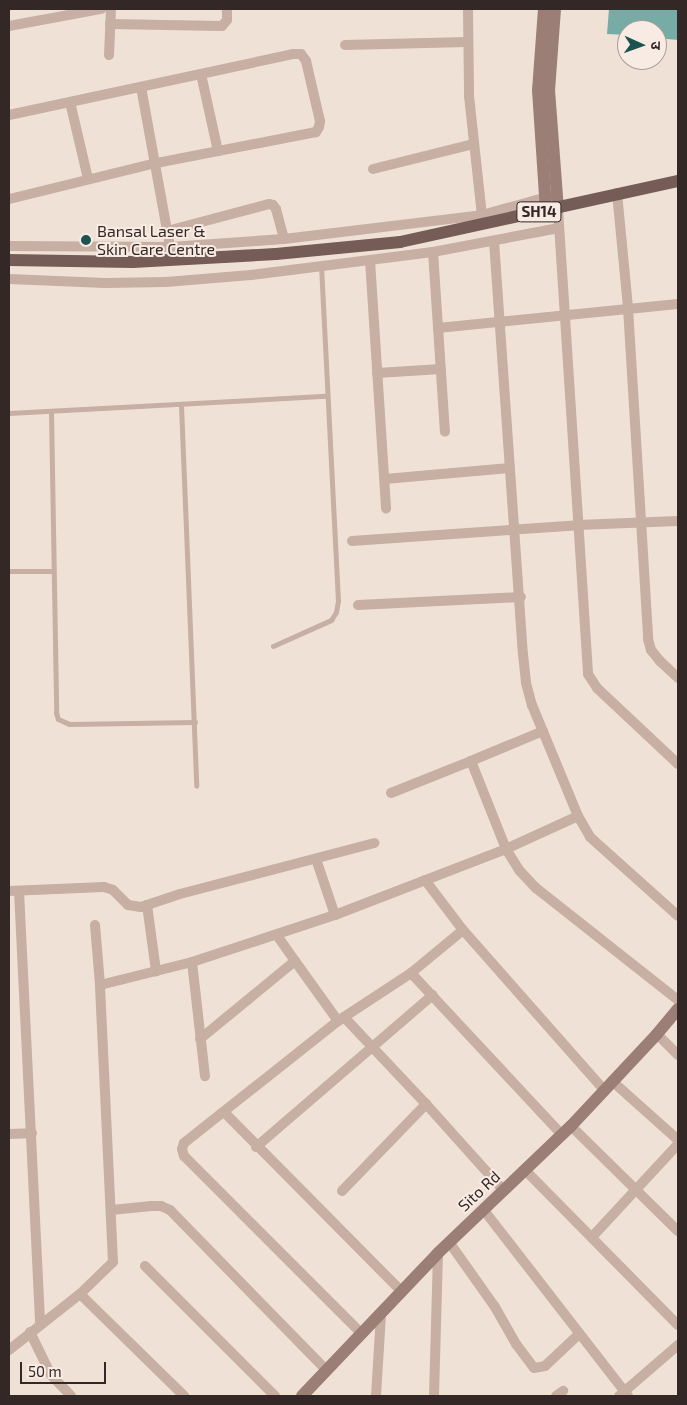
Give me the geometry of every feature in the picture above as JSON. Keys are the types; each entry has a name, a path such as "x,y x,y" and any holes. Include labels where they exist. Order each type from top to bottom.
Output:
{"main road":[{"path":"544,9 538,90 551,203"},
{"path":"551,203 549,90 555,9"},
{"name":"SH14","path":"9,260 133,262 276,254 400,242 551,203 678,181"},
{"name":"Sito Rd","path":"302,1396 438,1253 571,1126 678,1009"}],"street":[{"path":"9,26 101,9"},
{"path":"109,55 111,9"},
{"path":"110,24 222,26 227,20 227,9"},
{"path":"468,9 467,42 473,144 482,214"},
{"path":"344,45 467,42"},
{"path":"9,115 293,54 301,54 306,61 318,112 319,127 316,132 156,163 9,199"},
{"path":"201,74 218,151"},
{"path":"141,87 170,247"},
{"path":"70,102 88,179"},
{"path":"373,169 473,144"},
{"path":"617,193 628,308 648,640 660,661 678,678"},
{"path":"9,246 170,247 284,239 482,214 551,203 559,228 588,674 597,688 678,764"},
{"path":"167,231 268,204 273,205 276,209 284,239"},
{"path":"11,282 166,282 250,275 433,252 559,228"},
{"path":"494,240 526,683 543,731 578,816 590,836 608,855 678,916"},
{"path":"433,252 445,432"},
{"path":"370,260 386,508"},
{"path":"438,328 678,304"},
{"path":"377,373 441,369"},
{"path":"385,479 510,468"},
{"path":"352,541 578,525 642,524 678,521"},
{"path":"358,605 521,597"},
{"path":"391,793 543,731"},
{"path":"471,761 506,849 519,870 536,888 678,1000"},
{"path":"100,985 192,962 335,915 506,849 578,816"},
{"path":"40,1323 32,1133 14,891 104,888 112,890 128,905 147,905 216,884 374,843"},
{"path":"316,859 335,915"},
{"path":"425,880 463,930 608,1085 678,1140"},
{"path":"147,905 156,971"},
{"path":"9,1350 40,1323 80,1294 113,1262 100,985 95,925"},
{"path":"362,1334 184,1156 184,1143 341,1019 411,973 463,930"},
{"path":"277,935 341,1019 372,1046 504,1191"},
{"path":"200,1039 295,961"},
{"path":"192,962 205,1076"},
{"path":"411,973 561,1134"},
{"path":"256,1146 433,995"},
{"path":"657,1034 678,1055"},
{"path":"342,1191 426,1104"},
{"path":"224,1112 402,1292"},
{"path":"571,1126 634,1190 678,1231"},
{"path":"9,1134 32,1133"},
{"path":"592,1237 678,1144"},
{"path":"525,1170 678,1325"},
{"path":"111,1210 152,1206 161,1206 170,1210 326,1370"},
{"path":"483,1209 580,1334 624,1395 678,1345"},
{"path":"449,1242 495,1307 516,1344 534,1368 540,1369 545,1366 580,1334"},
{"path":"434,1396 438,1253"},
{"path":"146,1266 275,1396"},
{"path":"80,1294 184,1396"},
{"path":"376,1396 381,1314"},
{"path":"30,1332 51,1375 70,1396"}],"lane":[{"path":"273,646 331,620 336,612 338,601 326,396 321,265"},
{"path":"9,414 326,396"},
{"path":"181,405 195,722 196,786"},
{"path":"51,412 56,713 58,719 69,724 195,722"},
{"path":"9,571 53,571"}],"water":[{"path":"609,9 678,9 678,40 667,39 667,20 617,20 617,34 607,34"}],"place":[{"name":"Bansal Laser & Skin Care Centre","path":"86,240"}]}
